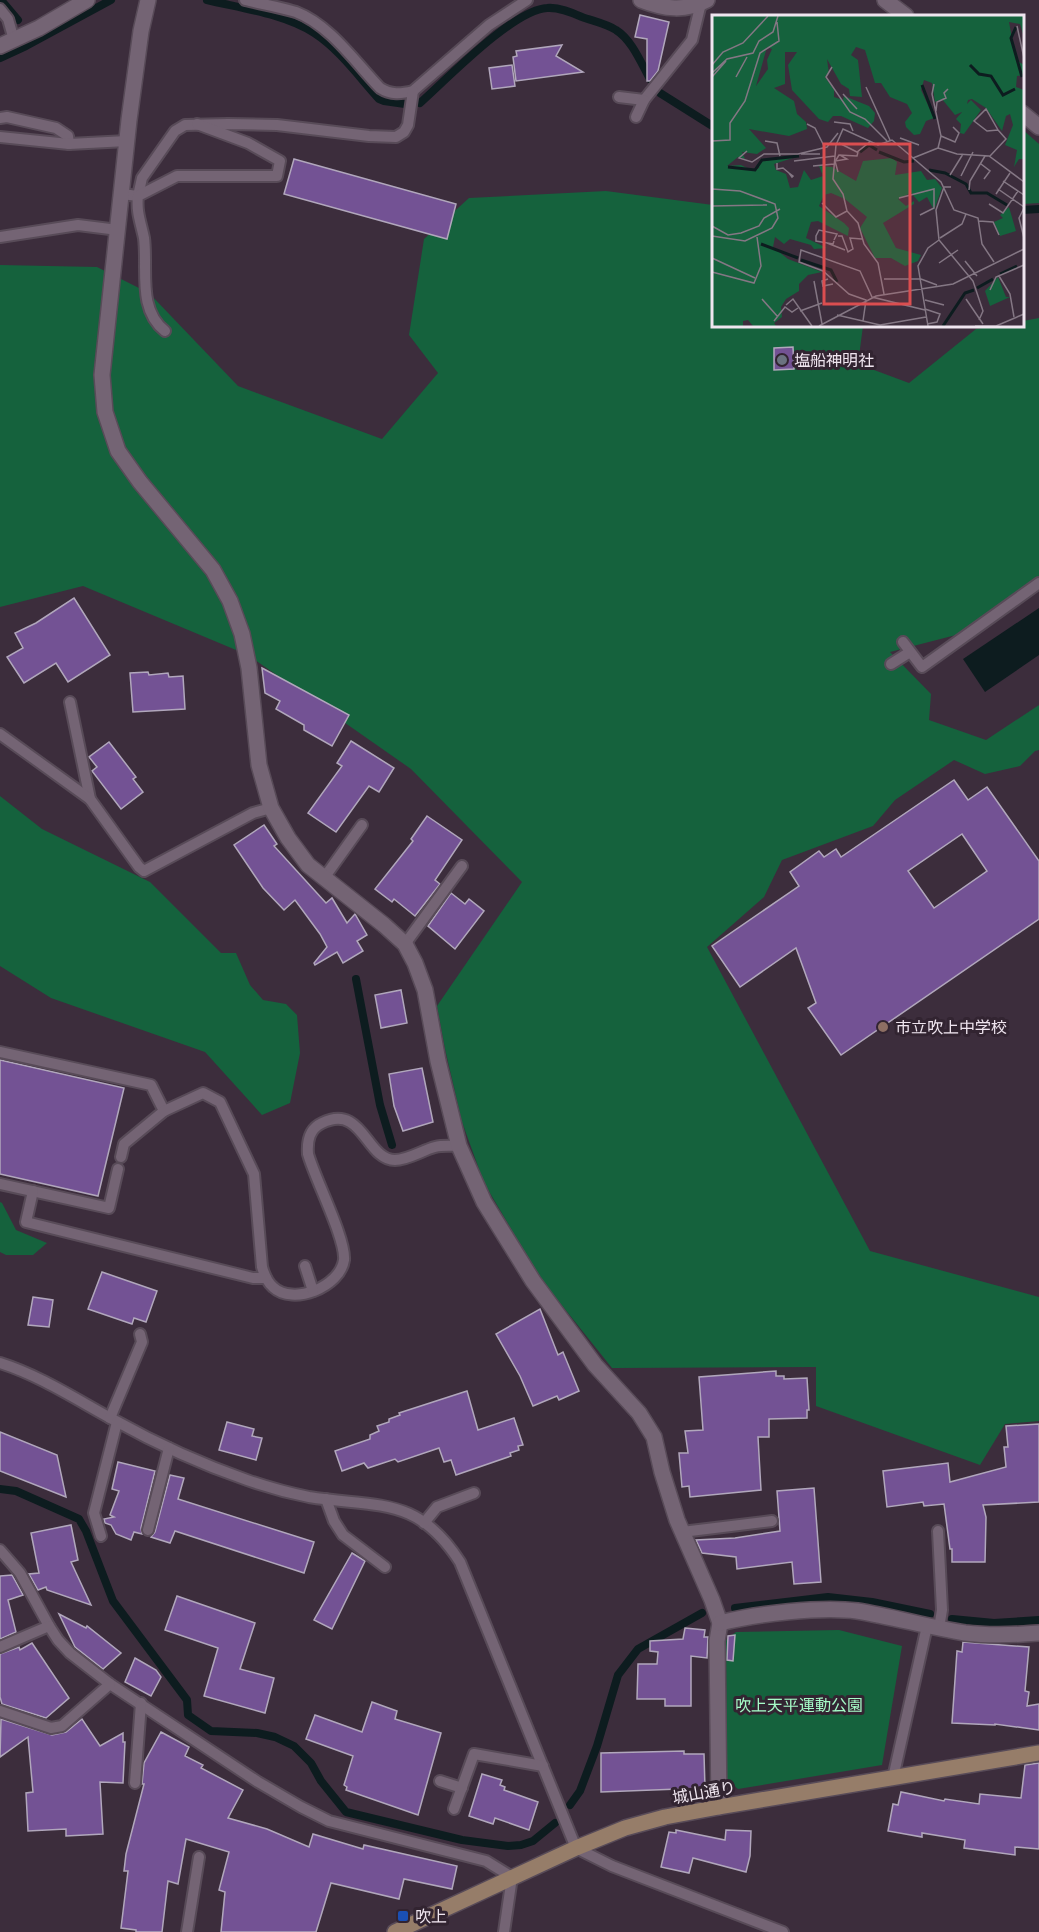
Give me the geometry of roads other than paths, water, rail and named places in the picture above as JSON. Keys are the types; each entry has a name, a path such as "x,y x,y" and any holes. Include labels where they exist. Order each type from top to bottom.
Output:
{"street":[{"path":"7,43 39,28 87,0"},
{"path":"148,0 141,31 127,141 102,375 105,411 118,451 140,482 213,570 230,601 242,634 249,668 259,765 271,808 288,838 308,865 405,944 425,990 438,1061 459,1146 484,1202 533,1281 595,1365 639,1413 654,1437 662,1472 682,1532 720,1623 717,1641 719,1807"},
{"path":"641,0 671,9 686,8 704,2"},
{"path":"885,0 905,15"},
{"path":"1024,114 1039,127"},
{"path":"720,1623 819,1609 856,1611 933,1627 997,1635 1039,1633"},
{"name":"城山通り","path":"395,1932 576,1848 625,1828 664,1817 1039,1753"}],"lane":[{"path":"245,0 296,13 316,23 380,88 387,93 402,94 413,91 489,25 527,0"},
{"path":"636,117 644,100 692,40 704,2"},
{"path":"0,9 8,19 7,43"},
{"path":"165,331 156,325 150,315 146,297 144,238 138,215 138,196 142,178 175,131 185,125 197,124 276,125 396,137 404,132 408,125 413,91"},
{"path":"619,97 644,100"},
{"path":"0,118 7,117 56,128 68,135 69,144"},
{"path":"122,194 138,196 177,177 277,176 280,161 248,143 197,124"},
{"path":"0,137 69,144 127,141"},
{"path":"0,237 78,225 118,230"},
{"path":"891,664 907,647 922,668 1039,583"},
{"path":"70,702 90,799"},
{"path":"0,734 90,799 144,871 253,813 271,808"},
{"path":"324,878 362,825"},
{"path":"405,944 462,866"},
{"path":"0,1052 152,1085 164,1111"},
{"path":"121,1157 124,1144 164,1111 203,1093 220,1102 254,1174 262,1267 266,1278 272,1287 282,1293 292,1295 313,1291 328,1284 336,1276 344,1259 340,1240 308,1154 307,1142 312,1131 329,1120 342,1119 362,1130 384,1157 395,1160 437,1147 459,1146"},
{"path":"0,1184 109,1208 118,1169"},
{"path":"33,1191 26,1222 253,1278 266,1278"},
{"path":"305,1266 313,1291"},
{"path":"101,1536 94,1513 114,1420 142,1342 140,1334"},
{"path":"0,1363 66,1392 169,1448 248,1480 291,1493 391,1506 424,1523 448,1543 460,1562 576,1848 612,1866 783,1932"},
{"path":"148,1530 169,1448"},
{"path":"424,1523 437,1507 474,1493"},
{"path":"326,1499 334,1521 343,1535 385,1567"},
{"path":"682,1532 772,1521"},
{"path":"893,1778 933,1627 942,1610 938,1531"},
{"path":"0,1550 20,1573 49,1626 70,1653 110,1684 258,1782 301,1808 329,1821 486,1861 512,1877 504,1932"},
{"path":"0,1647 49,1626"},
{"path":"0,1711 51,1728 62,1726 110,1684"},
{"path":"135,1783 141,1703"},
{"path":"454,1809 474,1754 543,1766"},
{"path":"440,1781 462,1788"},
{"path":"187,1932 199,1857"}],"waterway":[{"path":"1,0 18,20"},
{"path":"0,58 111,0"},
{"path":"207,0 262,12 302,26 332,47 379,99 405,104"},
{"path":"420,103 499,33 517,20 547,8 565,10 604,24 622,34 640,59 650,79"},
{"path":"660,93 712,126"},
{"path":"1024,210 1039,209"},
{"path":"356,979 380,1105 392,1145"},
{"path":"0,1489 16,1491 79,1519 86,1531 113,1601 187,1700 188,1715 211,1731 257,1733 275,1737 294,1746 311,1763 321,1781 346,1812 462,1840 508,1846 533,1841 555,1823"},
{"path":"735,1608 828,1597 872,1602 930,1614"},
{"path":"570,1805 580,1791 597,1746 618,1675 638,1649 702,1613"},
{"path":"952,1619 994,1623 1039,1620"}],"place":[{"name":"塩船神明社","path":"782,360"},
{"name":"市立吹上中学校","path":"883,1027"},
{"name":"吹上","path":"403,1916"}],"park label":[{"name":"吹上天平運動公園","path":"799,1705"}]}
